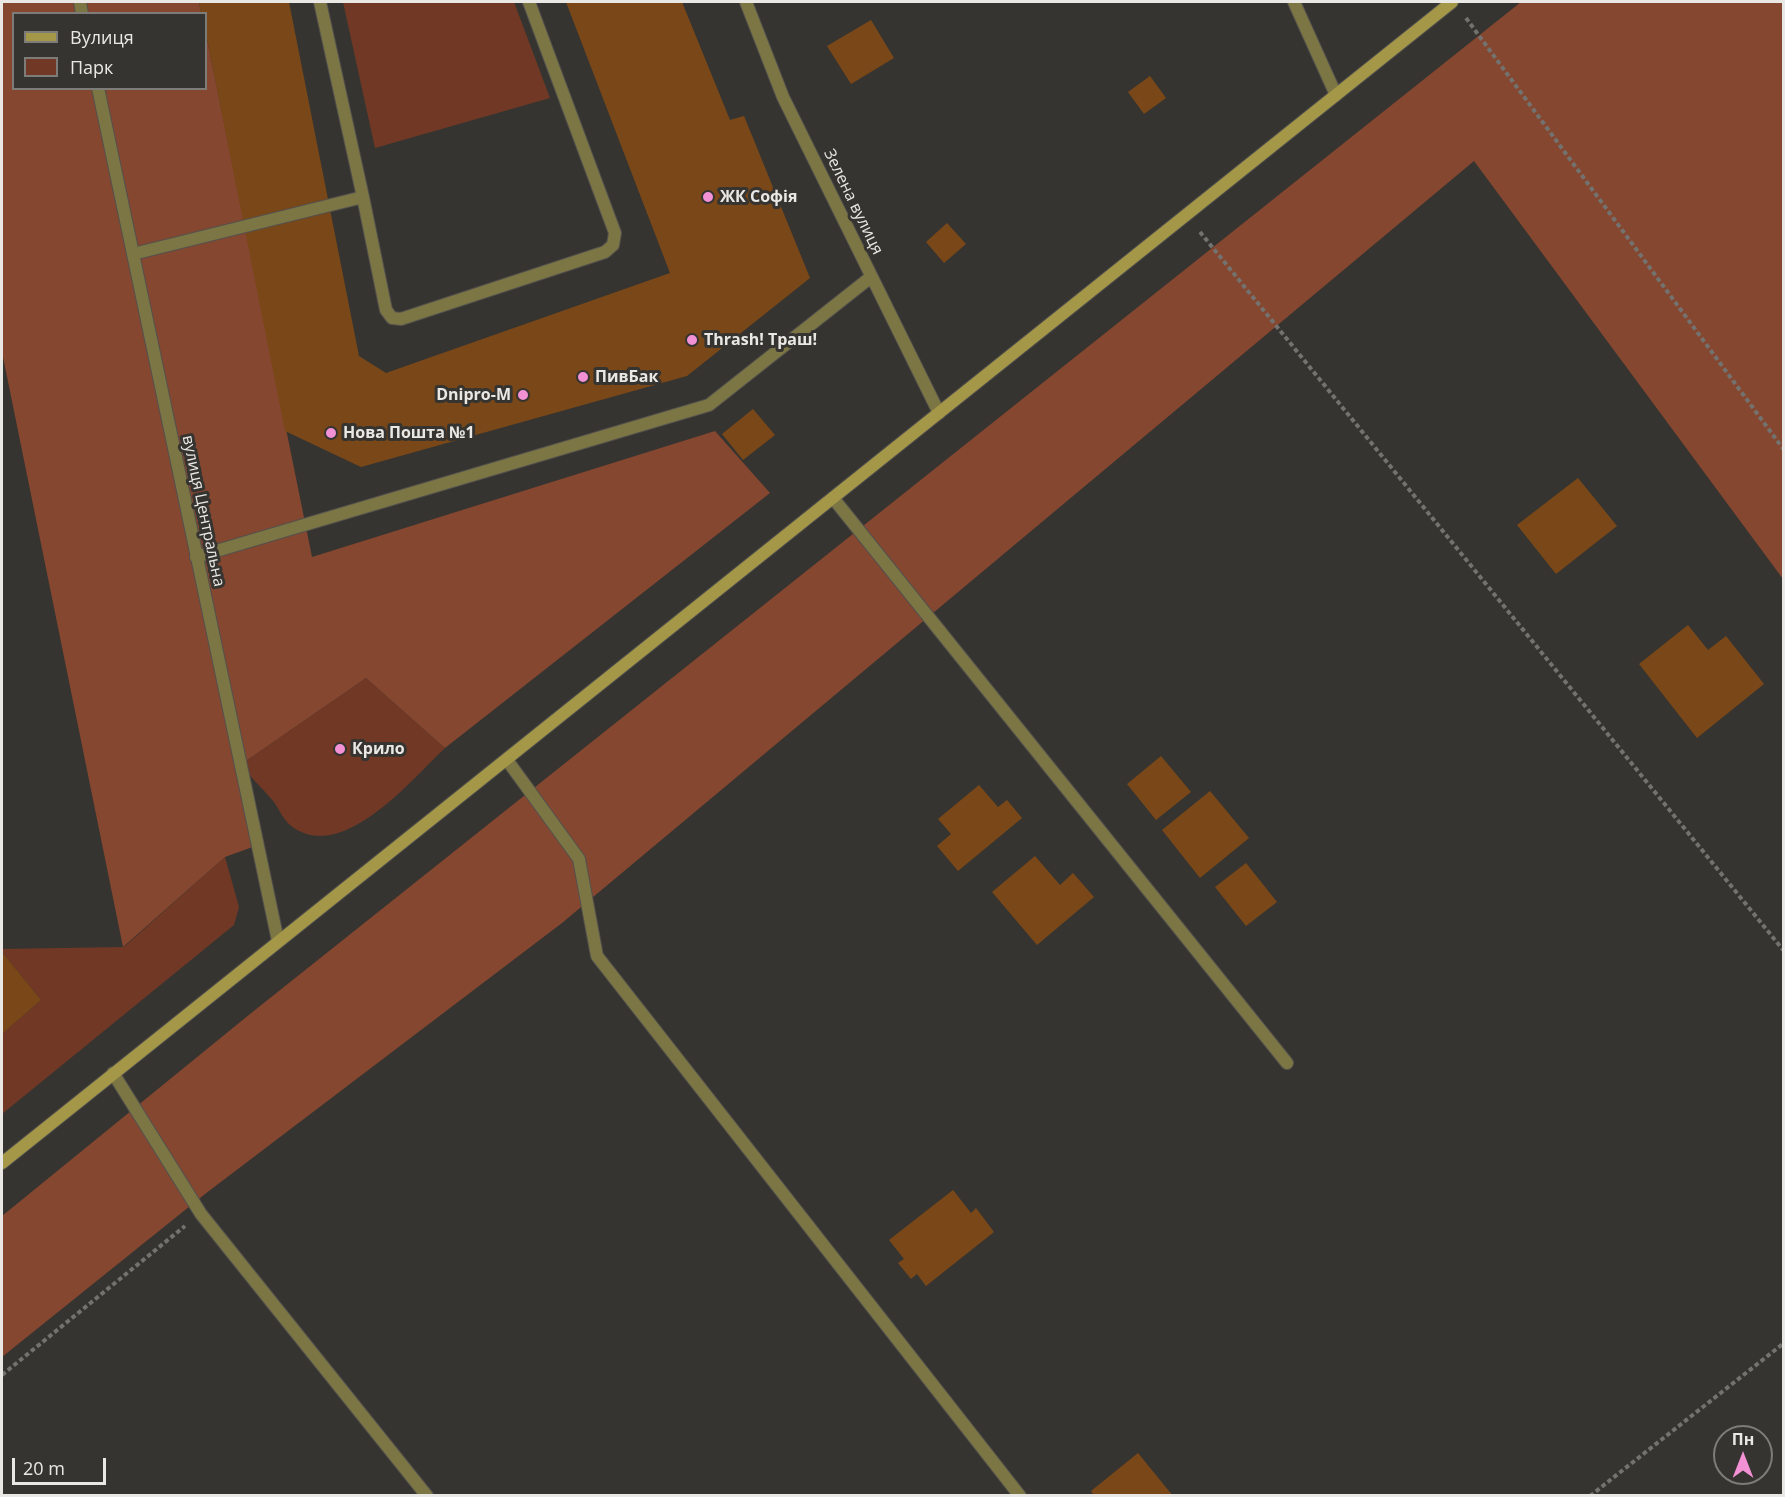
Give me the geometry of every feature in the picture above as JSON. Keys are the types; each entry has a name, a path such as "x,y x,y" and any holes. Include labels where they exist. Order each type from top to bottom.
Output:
{"main road":[{"path":"2,1163 1336,95 1456,6"}],"street":[{"path":"320,2 386,310 392,318 401,320 604,252 613,245 615,233 529,2"},
{"name":"Зелена вулиця","path":"746,2 783,97 939,412"},
{"path":"1294,2 1336,95"},
{"name":"вулиця Центральна","path":"98,90 278,941"},
{"path":"132,254 363,197"},
{"path":"196,557 709,405 871,277"},
{"path":"833,498 1287,1063"},
{"path":"507,760 579,859 597,956 1020,1496"},
{"path":"113,1073 201,1214 427,1496"}],"path":[{"path":"1456,6 1784,450"},
{"path":"1186,215 1784,951"},
{"path":"2,1375 201,1214"},
{"path":"1590,1496 1784,1343"}],"green space":[{"path":"343,2 514,2 550,98 375,148"},
{"path":"366,678 445,748 374,814 352,827 331,835 310,835 288,823 274,802 240,765"},
{"path":"225,857 239,907 234,925 2,1114 2,1034 41,1000 2,952 2,949 124,947"}],"shaded area":[{"path":"2,2 199,2 201,12 12,12 12,90 207,90 207,39 312,557 715,431 770,493 445,748 366,678 240,765 258,845 225,857 123,947 2,352"},
{"path":"1521,2 1783,2 1783,579 1474,161 562,923 205,1194 2,1357 2,1216 250,1014"}],"building":[{"name":"ЖК Софія","path":"199,2 289,2 359,356 386,373 670,273 566,2 682,2 730,120 744,116 810,278 687,376 361,467 285,431 207,39 207,12 201,12"},
{"path":"871,20 894,58 851,84 827,46"},
{"path":"1150,76 1166,98 1144,114 1128,92"},
{"path":"947,223 966,244 944,263 926,242"},
{"path":"753,409 775,435 743,460 722,434"},
{"path":"1578,478 1617,526 1556,574 1517,525"},
{"path":"1688,625 1708,650 1726,636 1764,684 1697,738 1639,664"},
{"path":"1161,756 1191,792 1156,820 1127,784"},
{"path":"979,785 998,807 1007,800 1022,818 958,871 937,846 951,834 938,819"},
{"path":"1210,791 1249,838 1200,878 1162,830"},
{"path":"1035,856 1060,885 1073,873 1094,897 1037,945 992,892"},
{"path":"1246,863 1277,902 1246,926 1215,887"},
{"path":"2,952 41,1000 2,1034"},
{"path":"953,1190 971,1213 976,1208 994,1232 926,1286 917,1274 911,1279 898,1263 904,1259 889,1240"},
{"path":"1138,1453 1173,1496 1094,1496 1091,1491"}],"place":[{"name":"ЖК Софія","path":"708,197"},
{"name":"Thrash! Траш!","path":"692,340"},
{"name":"ПивБак","path":"583,377"},
{"name":"Dnipro-M","path":"523,395"},
{"name":"Нова Пошта №1","path":"331,433"},
{"name":"Крило","path":"340,749"}]}
